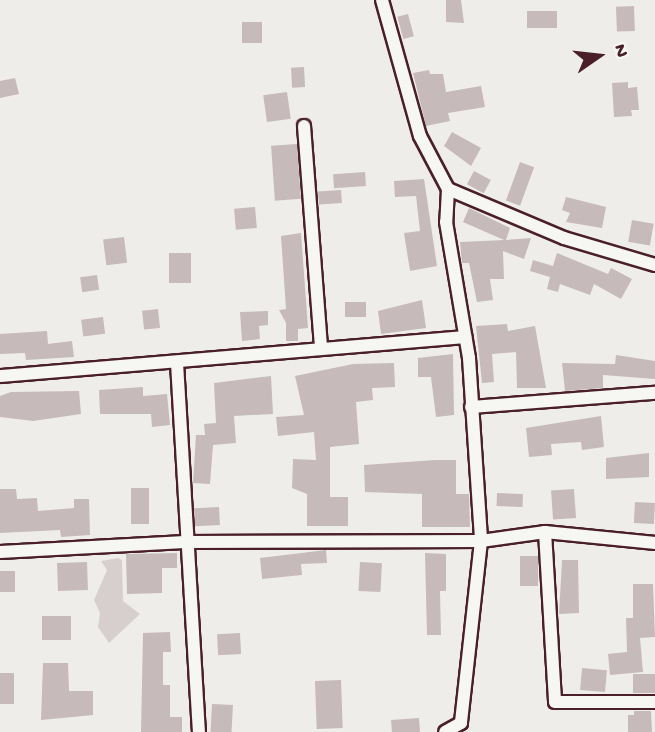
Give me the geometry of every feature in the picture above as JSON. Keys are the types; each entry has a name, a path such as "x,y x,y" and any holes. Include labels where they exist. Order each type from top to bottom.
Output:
{"street":[{"path":"382,0 420,136 448,189 446,222 465,337 481,541 463,713 461,723 445,732"},
{"path":"304,126 321,348"},
{"path":"448,189 564,238 655,265"},
{"path":"0,376 465,337"},
{"path":"177,363 199,732"},
{"path":"471,407 655,393"},
{"path":"0,552 186,542 481,541 545,532 655,543"},
{"path":"545,532 555,702 655,702"}],"shaded area":[{"path":"118,558 122,560 123,601 140,614 109,643 98,627 100,613 94,600 107,570 101,561"}],"building":[{"path":"446,0 461,0 464,23 446,22"},
{"path":"634,6 635,31 617,32 616,7"},
{"path":"527,11 557,11 557,28 527,28"},
{"path":"408,14 414,36 403,39 397,17"},
{"path":"242,22 262,22 262,43 242,43"},
{"path":"304,67 305,87 292,88 291,68"},
{"path":"429,70 430,74 443,74 446,92 481,86 485,107 448,113 450,121 426,126 413,73"},
{"path":"15,78 19,94 0,98 0,81"},
{"path":"628,82 628,88 637,87 639,110 631,110 632,116 614,117 612,83"},
{"path":"287,92 291,119 267,122 263,95"},
{"path":"452,132 481,148 471,166 444,146"},
{"path":"297,144 301,199 275,201 271,146"},
{"path":"520,162 534,167 520,206 506,201"},
{"path":"474,171 491,180 484,193 467,184"},
{"path":"365,172 366,186 334,188 333,174"},
{"path":"424,179 437,266 410,271 404,233 420,231 416,196 395,197 394,181"},
{"path":"341,190 342,203 319,205 318,192"},
{"path":"566,197 606,207 602,228 566,222 570,213 562,210"},
{"path":"255,207 257,228 236,230 234,209"},
{"path":"469,208 510,228 506,240 531,238 524,259 503,251 504,279 490,279 493,300 477,302 469,263 462,263 460,242 504,240 463,222"},
{"path":"632,220 654,224 650,245 628,242"},
{"path":"301,233 308,328 298,329 298,341 286,341 286,323 279,310 286,309 281,236"},
{"path":"124,237 127,263 106,265 103,240"},
{"path":"169,253 191,253 191,283 169,283"},
{"path":"557,253 608,274 611,268 632,279 621,299 594,284 590,295 560,284 558,292 547,289 550,277 530,271 533,260 553,266"},
{"path":"97,275 99,290 82,292 80,277"},
{"path":"422,300 426,328 381,334 378,311"},
{"path":"345,302 366,302 366,317 345,317"},
{"path":"158,309 160,328 144,330 142,311"},
{"path":"268,311 268,325 259,326 260,339 242,341 240,312"},
{"path":"103,317 105,334 83,337 81,320"},
{"path":"507,324 508,331 535,326 546,388 517,388 516,352 492,354 494,382 482,383 476,326"},
{"path":"47,331 48,344 72,341 74,357 26,360 25,353 0,354 0,334"},
{"path":"453,354 454,415 436,417 431,377 418,377 418,358"},
{"path":"616,355 655,361 655,379 603,375 603,388 565,391 562,363 615,364"},
{"path":"394,363 395,387 372,388 373,400 356,402 359,444 330,447 330,497 348,497 348,526 307,526 307,494 292,488 293,459 316,460 314,432 278,436 276,417 304,415 295,376 353,364"},
{"path":"271,376 273,414 234,416 236,443 213,445 210,484 193,483 196,435 205,435 204,424 216,423 214,383"},
{"path":"143,387 143,396 167,394 170,425 152,427 151,414 100,414 99,390"},
{"path":"79,391 81,414 33,421 0,417 0,396 11,392"},
{"path":"601,416 604,447 582,450 581,442 551,444 552,455 529,457 526,428"},
{"path":"649,453 649,477 606,479 606,458"},
{"path":"456,460 456,494 469,494 470,527 422,527 422,494 365,492 364,465"},
{"path":"131,488 149,488 149,524 131,524"},
{"path":"0,489 16,489 17,499 37,498 38,511 74,508 74,499 89,499 90,535 61,537 60,530 0,533"},
{"path":"574,489 576,518 553,520 551,491"},
{"path":"497,493 523,494 523,507 497,506"},
{"path":"635,502 655,503 654,524 634,523"},
{"path":"219,507 220,525 195,526 194,508"},
{"path":"326,550 327,563 301,564 302,575 262,579 260,558"},
{"path":"177,553 177,568 162,568 162,593 127,594 126,554"},
{"path":"425,553 446,554 446,591 440,591 441,635 427,635"},
{"path":"520,556 538,556 538,586 520,586"},
{"path":"562,560 578,560 579,613 559,614"},
{"path":"87,562 88,590 58,591 57,563"},
{"path":"360,562 382,563 380,592 358,591"},
{"path":"0,571 15,571 15,592 0,592"},
{"path":"633,584 653,584 655,637 640,638 643,672 610,675 608,654 627,652 626,618 633,618"},
{"path":"42,616 71,616 71,640 42,640"},
{"path":"170,632 171,652 163,652 163,685 170,685 170,717 182,717 182,732 141,732 143,633"},
{"path":"240,633 241,654 218,655 217,634"},
{"path":"43,663 68,663 69,691 93,691 93,715 41,720"},
{"path":"582,668 607,670 605,692 580,690"},
{"path":"0,673 14,673 14,704 0,704"},
{"path":"633,674 655,674 655,693 633,693"},
{"path":"341,680 343,728 317,729 315,681"},
{"path":"212,704 233,705 232,732 211,732"},
{"path":"634,711 651,711 652,732 628,732 628,715 634,715"},
{"path":"419,718 420,732 392,732 391,720"}]}
